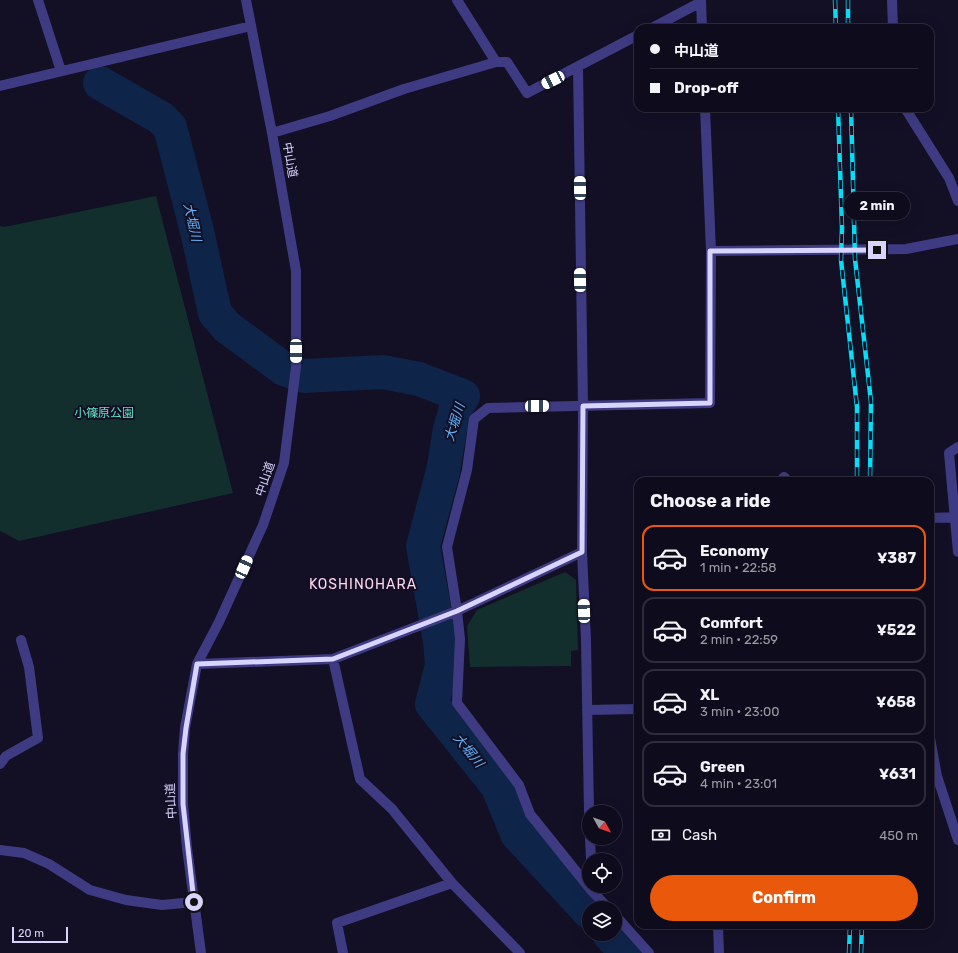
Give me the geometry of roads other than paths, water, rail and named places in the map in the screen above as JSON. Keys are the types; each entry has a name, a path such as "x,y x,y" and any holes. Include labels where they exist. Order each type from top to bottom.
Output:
{"street":[{"path":"38,0 62,71"},
{"name":"中山道","path":"200,953 183,804 183,754 186,728 197,664 219,622 263,525 284,463 296,367 296,271 272,133 246,0"},
{"path":"457,0 496,62"},
{"path":"892,0 893,24"},
{"path":"659,24 701,1 702,24"},
{"path":"0,86 251,26"},
{"path":"272,133 330,116 404,89 496,62 507,62 527,93 634,38"},
{"path":"578,67 583,406 582,552 586,640 590,805"},
{"path":"582,877 530,814 519,785 457,703 460,639 447,547 467,470 474,419 488,408 710,403 710,251 705,112"},
{"path":"908,112 949,178 958,201"},
{"path":"710,251 906,249 958,239"},
{"path":"958,447 949,453 958,552"},
{"path":"934,518 956,517"},
{"path":"197,664 333,659 457,611 582,552"},
{"path":"0,764 6,756 38,738 29,667 21,640"},
{"path":"333,659 360,779 392,809 452,883 520,953"},
{"path":"587,710 634,709"},
{"path":"934,760 937,776 958,840"},
{"path":"0,850 30,855 48,864 90,890 126,900 162,905 194,902"},
{"path":"342,953 337,923 452,883"},
{"path":"595,893 602,901"},
{"path":"622,923 650,953"},
{"path":"718,929 719,953"}],"waterway":[{"name":"大堀川","path":"100,83 161,118 170,127 197,231 215,313 227,327 284,369 304,376 383,372 419,379 463,396 456,408 450,429 443,471 423,546 440,641 442,665 432,704 498,787 517,834 582,904"},
{"name":"大堀川","path":"616,941 627,953"}],"railway":[{"path":"835,0 836,24"},
{"path":"848,0 848,24"},
{"path":"838,112 842,228 841,260 857,407 857,477"},
{"path":"851,112 855,259 871,402 870,477"},
{"path":"849,953 850,929"},
{"path":"861,953 862,929"}],"district":[{"name":"KOSHINOHARA","path":"363,584"}],"park label":[{"name":"小篠原公園","path":"104,413"}]}
